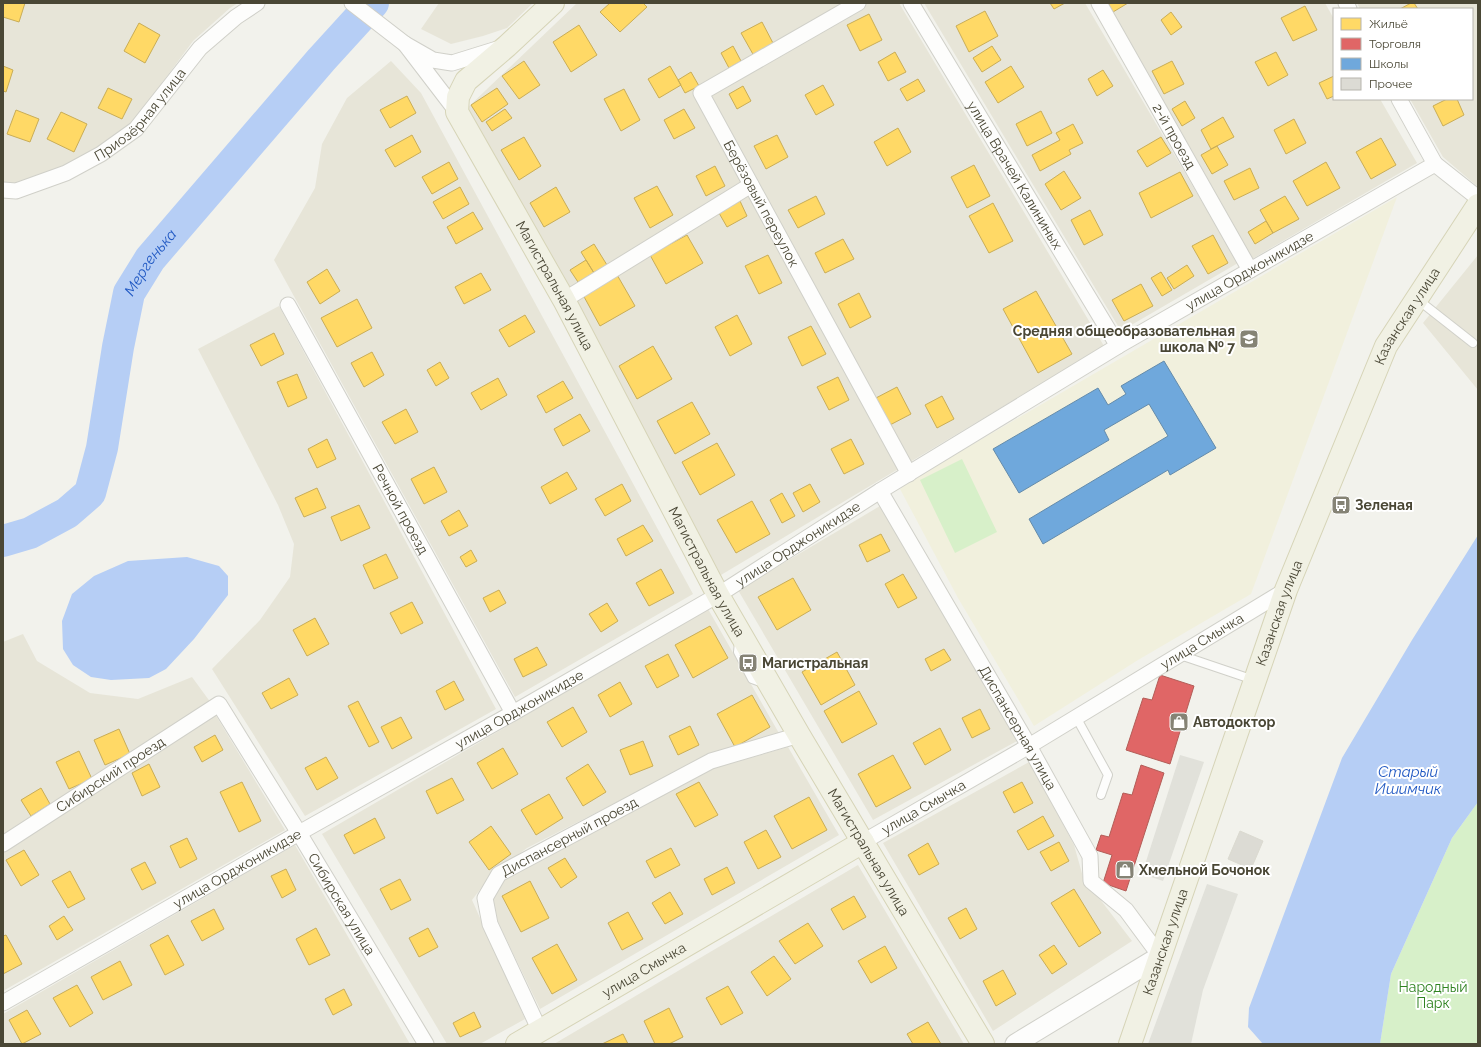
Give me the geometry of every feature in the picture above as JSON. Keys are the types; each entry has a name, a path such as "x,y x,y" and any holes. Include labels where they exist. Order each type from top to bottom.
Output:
{"main road":[{"path":"457,112 458,97 466,81 507,46 553,3"},
{"name":"Магистральная улица","path":"457,112 564,300 718,595 799,735 983,1044"},
{"name":"Казанская улица","path":"1130,1044 1286,590 1386,346 1478,205"},
{"name":"улица Смычка","path":"517,1044 863,842"}],"street":[{"name":"Приозёрная улица","path":"3,190 16,191 66,173 101,154 136,129 200,48 236,17 257,3"},
{"path":"352,3 405,44 433,60 452,63 507,46"},
{"name":"Берёзовый переулок","path":"858,3 701,93 909,474"},
{"name":"улица Врачей Калининых","path":"911,3 1118,346"},
{"name":"2-й проезд","path":"1099,3 1250,270"},
{"path":"405,44 457,112"},
{"path":"1400,100 1435,164 1478,198"},
{"name":"улица Орджоникидзе","path":"3,1003 718,595 880,490 909,474 1118,346 1435,164"},
{"path":"564,300 751,185"},
{"name":"Речной проезд","path":"288,305 513,713"},
{"name":"Диспансерная улица","path":"880,490 1029,746 1090,856 1091,881 1126,910 1160,956"},
{"name":"улица Смычка","path":"863,842 1029,746 1286,590"},
{"name":"Сибирская улица","path":"218,704 299,833 426,1044"},
{"name":"Сибирский проезд","path":"3,844 218,704"},
{"name":"Диспансерный проезд","path":"540,1030 490,924 485,898 499,874 711,761 799,735"},
{"path":"1015,1044 1160,956"}],"lane":[{"path":"1417,299 1473,343"},
{"path":"1179,655 1255,680"},
{"path":"1076,717 1108,775 1101,794"}],"shaded area":[{"path":"3,3 238,3 230,8 193,41 131,125 98,149 63,168 15,185 3,184"},
{"path":"439,3 533,3 507,28 451,44 421,29"},
{"path":"577,3 899,3 1104,346 721,575 462,113"},
{"path":"924,3 1085,3 1238,263 1121,331"},
{"path":"1104,3 1325,3 1333,17 1333,100 1381,100 1417,163 1252,259"},
{"path":"1357,3 1478,3 1478,187 1443,157 1411,100 1473,100 1473,8 1360,8"},
{"path":"391,61 421,93 693,594 515,697 274,260 315,188 322,144 347,98"},
{"name":"Средняя общеобразовательная школа № 7","path":"1397,197 1251,594 1138,660 1034,726 958,598 900,489 910,481"},
{"path":"1478,255 1478,390 1423,323"},
{"path":"279,306 496,709 305,816 212,669 260,620 290,577 294,544 278,505 198,349"},
{"path":"880,506 1017,741 873,820 738,590"},
{"path":"708,609 780,735 707,756 527,848 492,874 472,900 525,1019 480,1044 447,1044 322,834"},
{"path":"23,634 37,661 90,693 138,699 192,677 211,703 3,838 3,642"},
{"path":"215,714 285,830 3,991 3,850"},
{"path":"788,747 839,835 540,1009 498,922 492,898 505,877 715,768"},
{"path":"1180,755 1204,762 1163,881 1142,874"},
{"path":"1031,761 1074,845 1083,877 1132,941 993,1031 883,843"},
{"path":"295,845 410,1044 3,1044 3,1014"},
{"path":"858,865 964,1044 554,1044"},
{"path":"1207,884 1238,894 1203,990 1191,1044 1148,1044"}],"green space":[{"path":"962,459 997,532 955,553 920,480"},
{"name":"Народный Парк","path":"1478,802 1478,1044 1380,1044 1391,974 1452,838"}],"water":[{"name":"Старый Ишимчик","path":"1478,535 1478,802 1452,838 1391,974 1380,1044 1263,1044 1248,1027 1249,1008 1342,758 1412,640"},
{"path":"187,557 219,566 228,576 228,595 194,639 166,669 149,678 111,680 91,677 73,665 63,649 62,621 72,594 94,576 128,561"}],"building: Жильё":[{"path":"3,3 25,3 19,22 3,17"},
{"path":"610,3 643,3 647,7 620,32 600,12"},
{"path":"1050,3 1065,3 1054,9"},
{"path":"1108,3 1128,3 1113,12"},
{"path":"1414,3 1417,8 1402,8"},
{"path":"1305,6 1317,30 1293,41 1281,18"},
{"path":"985,11 998,36 969,52 956,26"},
{"path":"1171,12 1182,27 1171,35 1161,20"},
{"path":"869,14 882,40 860,51 847,25"},
{"path":"762,22 774,45 754,56 741,33"},
{"path":"139,23 160,35 145,63 124,51"},
{"path":"579,25 597,55 571,72 553,42"},
{"path":"733,46 741,61 729,68 721,53"},
{"path":"992,46 1001,60 982,72 973,58"},
{"path":"895,52 906,72 888,81 878,62"},
{"path":"1276,52 1288,75 1268,86 1255,62"},
{"path":"524,61 540,85 519,99 502,76"},
{"path":"1172,61 1184,84 1164,94 1152,71"},
{"path":"3,66 13,70 6,92 3,91"},
{"path":"670,66 681,85 659,98 648,79"},
{"path":"1011,66 1024,87 998,103 985,82"},
{"path":"1103,70 1113,86 1097,96 1088,79"},
{"path":"691,72 699,86 685,93 678,80"},
{"path":"1333,76 1333,96 1327,99 1319,83"},
{"path":"918,79 925,91 907,101 900,89"},
{"path":"823,85 834,105 816,115 805,95"},
{"path":"743,86 751,101 737,109 729,94"},
{"path":"108,88 132,99 122,119 98,108"},
{"path":"497,88 508,104 482,122 471,105"},
{"path":"624,89 640,120 621,131 604,99"},
{"path":"407,96 416,113 390,128 380,110"},
{"path":"1445,100 1457,100 1464,115 1443,126 1433,106"},
{"path":"1185,101 1195,118 1182,126 1172,109"},
{"path":"505,109 512,118 492,131 486,122"},
{"path":"684,109 695,128 674,139 664,120"},
{"path":"16,110 39,119 30,142 7,134"},
{"path":"1041,111 1052,133 1027,146 1016,124"},
{"path":"61,112 87,124 74,152 47,139"},
{"path":"1223,117 1234,137 1211,149 1201,130"},
{"path":"1294,119 1306,143 1286,154 1274,130"},
{"path":"1073,124 1083,143 1069,150 1071,154 1040,171 1032,155 1060,140 1056,133"},
{"path":"898,128 911,152 887,166 874,142"},
{"path":"412,135 421,152 395,167 385,150"},
{"path":"777,135 788,157 766,169 754,146"},
{"path":"524,137 541,166 519,180 501,150"},
{"path":"1161,137 1171,153 1147,167 1137,151"},
{"path":"1381,138 1396,165 1371,179 1356,152"},
{"path":"1217,146 1228,165 1212,174 1201,155"},
{"path":"449,162 458,179 432,194 422,177"},
{"path":"1326,162 1340,188 1307,206 1293,181"},
{"path":"974,165 990,196 967,208 951,177"},
{"path":"715,166 725,186 706,196 696,176"},
{"path":"1250,168 1259,188 1234,200 1224,181"},
{"path":"1064,171 1081,198 1061,210 1045,184"},
{"path":"1180,172 1193,196 1151,218 1139,193"},
{"path":"657,186 673,215 650,228 634,198"},
{"path":"460,187 469,204 443,219 433,202"},
{"path":"556,187 570,212 544,227 530,203"},
{"path":"816,196 825,214 798,228 788,210"},
{"path":"1285,196 1299,219 1273,233 1260,210"},
{"path":"740,201 747,216 727,227 719,213"},
{"path":"993,203 1013,241 989,253 969,216"},
{"path":"1090,210 1103,235 1084,245 1071,220"},
{"path":"473,212 483,229 456,244 447,227"},
{"path":"1266,221 1273,233 1255,244 1248,232"},
{"path":"687,235 703,263 666,284 650,255"},
{"path":"1213,235 1228,263 1208,274 1192,246"},
{"path":"843,239 854,259 825,273 815,253"},
{"path":"594,244 607,265 594,273 581,252"},
{"path":"768,255 782,283 759,294 745,266"},
{"path":"586,260 594,273 578,282 570,270"},
{"path":"1187,265 1194,276 1174,289 1167,278"},
{"path":"327,269 340,291 320,304 307,282"},
{"path":"1161,272 1172,290 1162,296 1151,278"},
{"path":"481,273 491,290 464,304 455,287"},
{"path":"616,273 635,306 600,326 582,293"},
{"path":"1141,284 1153,306 1124,321 1112,300"},
{"path":"1036,291 1072,354 1038,373 1003,309"},
{"path":"859,293 871,317 850,328 838,304"},
{"path":"357,299 372,328 337,347 321,318"},
{"path":"525,315 535,332 509,347 499,330"},
{"path":"737,315 752,344 730,356 715,327"},
{"path":"811,326 826,354 802,366 788,337"},
{"path":"274,333 284,354 261,366 250,345"},
{"path":"653,346 672,379 637,399 619,366"},
{"path":"372,352 384,375 364,387 351,363"},
{"path":"440,362 449,378 436,386 427,370"},
{"path":"297,374 307,398 288,407 277,382"},
{"path":"838,377 849,400 829,410 817,387"},
{"path":"498,378 507,395 481,410 471,393"},
{"path":"563,381 573,398 546,413 537,396"},
{"path":"897,387 911,414 888,426 874,399"},
{"path":"942,396 954,419 937,428 925,405"},
{"path":"692,402 710,434 675,454 657,421"},
{"path":"406,409 418,432 395,444 382,422"},
{"path":"580,414 590,431 563,446 554,429"},
{"path":"327,439 336,459 317,468 308,449"},
{"path":"851,439 864,464 844,474 831,449"},
{"path":"717,443 735,475 700,495 682,462"},
{"path":"434,467 447,492 424,504 411,479"},
{"path":"567,472 577,489 550,504 541,487"},
{"path":"622,484 631,501 605,516 595,499"},
{"path":"810,484 820,502 803,512 793,493"},
{"path":"317,488 326,508 304,517 295,498"},
{"path":"782,493 795,516 782,523 770,500"},
{"path":"752,501 770,534 736,553 717,520"},
{"path":"359,505 370,528 341,541 331,517"},
{"path":"459,510 468,526 449,536 441,521"},
{"path":"643,525 653,541 626,556 617,539"},
{"path":"881,534 890,551 867,562 859,545"},
{"path":"471,550 477,561 466,567 460,557"},
{"path":"386,554 398,578 374,589 363,565"},
{"path":"661,569 674,593 649,606 636,583"},
{"path":"903,574 917,598 898,608 885,584"},
{"path":"793,578 811,610 777,630 758,597"},
{"path":"499,590 506,603 490,612 483,598"},
{"path":"412,602 423,623 401,634 390,613"},
{"path":"607,603 618,621 601,632 589,614"},
{"path":"315,618 329,644 307,656 293,630"},
{"path":"710,626 728,658 693,678 675,645"},
{"path":"537,647 547,665 523,677 514,659"},
{"path":"944,649 951,660 931,671 925,659"},
{"path":"837,652 855,685 821,705 802,672"},
{"path":"668,654 679,676 657,688 645,666"},
{"path":"289,678 298,695 271,709 262,693"},
{"path":"454,681 464,700 445,710 436,691"},
{"path":"620,682 632,704 610,717 598,695"},
{"path":"859,691 877,724 842,743 824,711"},
{"path":"752,695 770,727 735,747 717,714"},
{"path":"358,701 379,742 369,747 348,706"},
{"path":"573,707 587,732 562,747 547,722"},
{"path":"980,709 990,729 972,738 962,718"},
{"path":"401,717 412,738 392,749 381,727"},
{"path":"690,726 699,745 678,755 669,736"},
{"path":"940,728 951,750 925,765 913,743"},
{"path":"119,729 130,754 105,765 94,740"},
{"path":"215,735 223,750 202,762 194,747"},
{"path":"643,741 653,766 630,775 620,750"},
{"path":"503,748 518,774 492,789 477,763"},
{"path":"79,751 92,779 69,789 56,762"},
{"path":"893,755 911,788 876,807 858,774"},
{"path":"326,757 338,778 317,790 305,768"},
{"path":"149,764 160,787 142,796 132,773"},
{"path":"588,764 606,792 583,806 566,778"},
{"path":"452,778 464,800 437,814 426,791"},
{"path":"242,782 261,821 239,832 220,792"},
{"path":"699,782 718,815 695,827 676,794"},
{"path":"1022,782 1033,803 1014,813 1003,792"},
{"path":"41,788 50,804 31,816 21,800"},
{"path":"549,794 563,818 536,835 521,810"},
{"path":"809,797 827,830 792,849 774,816"},
{"path":"1043,816 1054,836 1028,850 1017,831"},
{"path":"375,818 385,838 354,854 344,835"},
{"path":"491,826 511,854 489,870 469,842"},
{"path":"766,830 781,857 758,869 744,842"},
{"path":"187,838 197,859 180,868 170,846"},
{"path":"1059,842 1069,861 1051,871 1040,852"},
{"path":"928,843 939,864 919,875 908,855"},
{"path":"671,848 680,865 655,878 646,861"},
{"path":"24,850 39,875 21,886 6,860"},
{"path":"565,858 577,877 561,888 548,868"},
{"path":"145,862 156,883 142,890 131,869"},
{"path":"727,867 735,883 712,895 704,879"},
{"path":"286,869 296,890 282,898 271,876"},
{"path":"70,871 85,899 68,908 52,881"},
{"path":"400,879 411,900 391,910 380,889"},
{"path":"530,881 549,918 521,932 502,896"},
{"path":"1074,889 1101,933 1079,947 1051,903"},
{"path":"670,892 683,914 665,924 652,903"},
{"path":"854,896 866,917 843,930 831,909"},
{"path":"966,908 977,929 960,939 948,918"},
{"path":"214,909 224,929 202,941 191,921"},
{"path":"628,912 643,939 622,950 608,923"},
{"path":"64,916 73,930 57,940 49,926"},
{"path":"808,923 823,946 795,964 779,941"},
{"path":"316,928 330,955 309,965 296,939"},
{"path":"428,928 438,947 419,957 409,938"},
{"path":"6,935 22,964 3,974 3,936"},
{"path":"168,935 184,965 165,975 150,945"},
{"path":"557,944 577,980 552,994 532,958"},
{"path":"1054,945 1067,964 1052,974 1039,955"},
{"path":"885,946 897,968 871,983 858,961"},
{"path":"774,956 791,979 767,996 751,972"},
{"path":"120,961 132,985 103,1000 91,977"},
{"path":"1003,970 1016,994 996,1006 983,981"},
{"path":"77,985 93,1013 70,1027 53,998"},
{"path":"728,986 743,1013 721,1025 706,998"},
{"path":"344,989 352,1005 333,1015 325,999"},
{"path":"669,1008 683,1037 669,1044 655,1044 644,1021"},
{"path":"27,1010 41,1034 22,1044 9,1020"},
{"path":"474,1012 481,1027 460,1037 453,1023"},
{"path":"928,1022 941,1044 913,1044 907,1034"},
{"path":"623,1034 628,1044 602,1044"}],"building: Торговля":[{"path":"1160,675 1194,686 1170,764 1126,750 1143,698 1152,700"},
{"path":"1141,765 1164,773 1126,891 1103,883 1112,855 1096,850 1101,835 1109,837 1123,793 1132,795"}],"building: Школы":[{"path":"1164,361 1216,448 1170,475 1168,470 1043,544 1029,519 1168,436 1149,404 1104,430 1109,440 1019,493 993,449 1098,388 1108,405 1126,394 1121,386"}],"building: Прочее":[{"path":"1240,831 1263,841 1251,869 1228,859"}],"waterway":[{"name":"Мергенька","path":"3,541 30,533 67,513 90,493 102,448 118,347 129,293 150,259 321,60 373,3"}],"place":[{"name":"Средняя общеобразовательная школа № 7","path":"1249,339"},
{"name":"Зеленая","path":"1341,505"},
{"name":"Магистральная","path":"748,663"},
{"name":"Автодоктор","path":"1179,722"},
{"name":"Хмельной Бочонок","path":"1125,870"}]}
